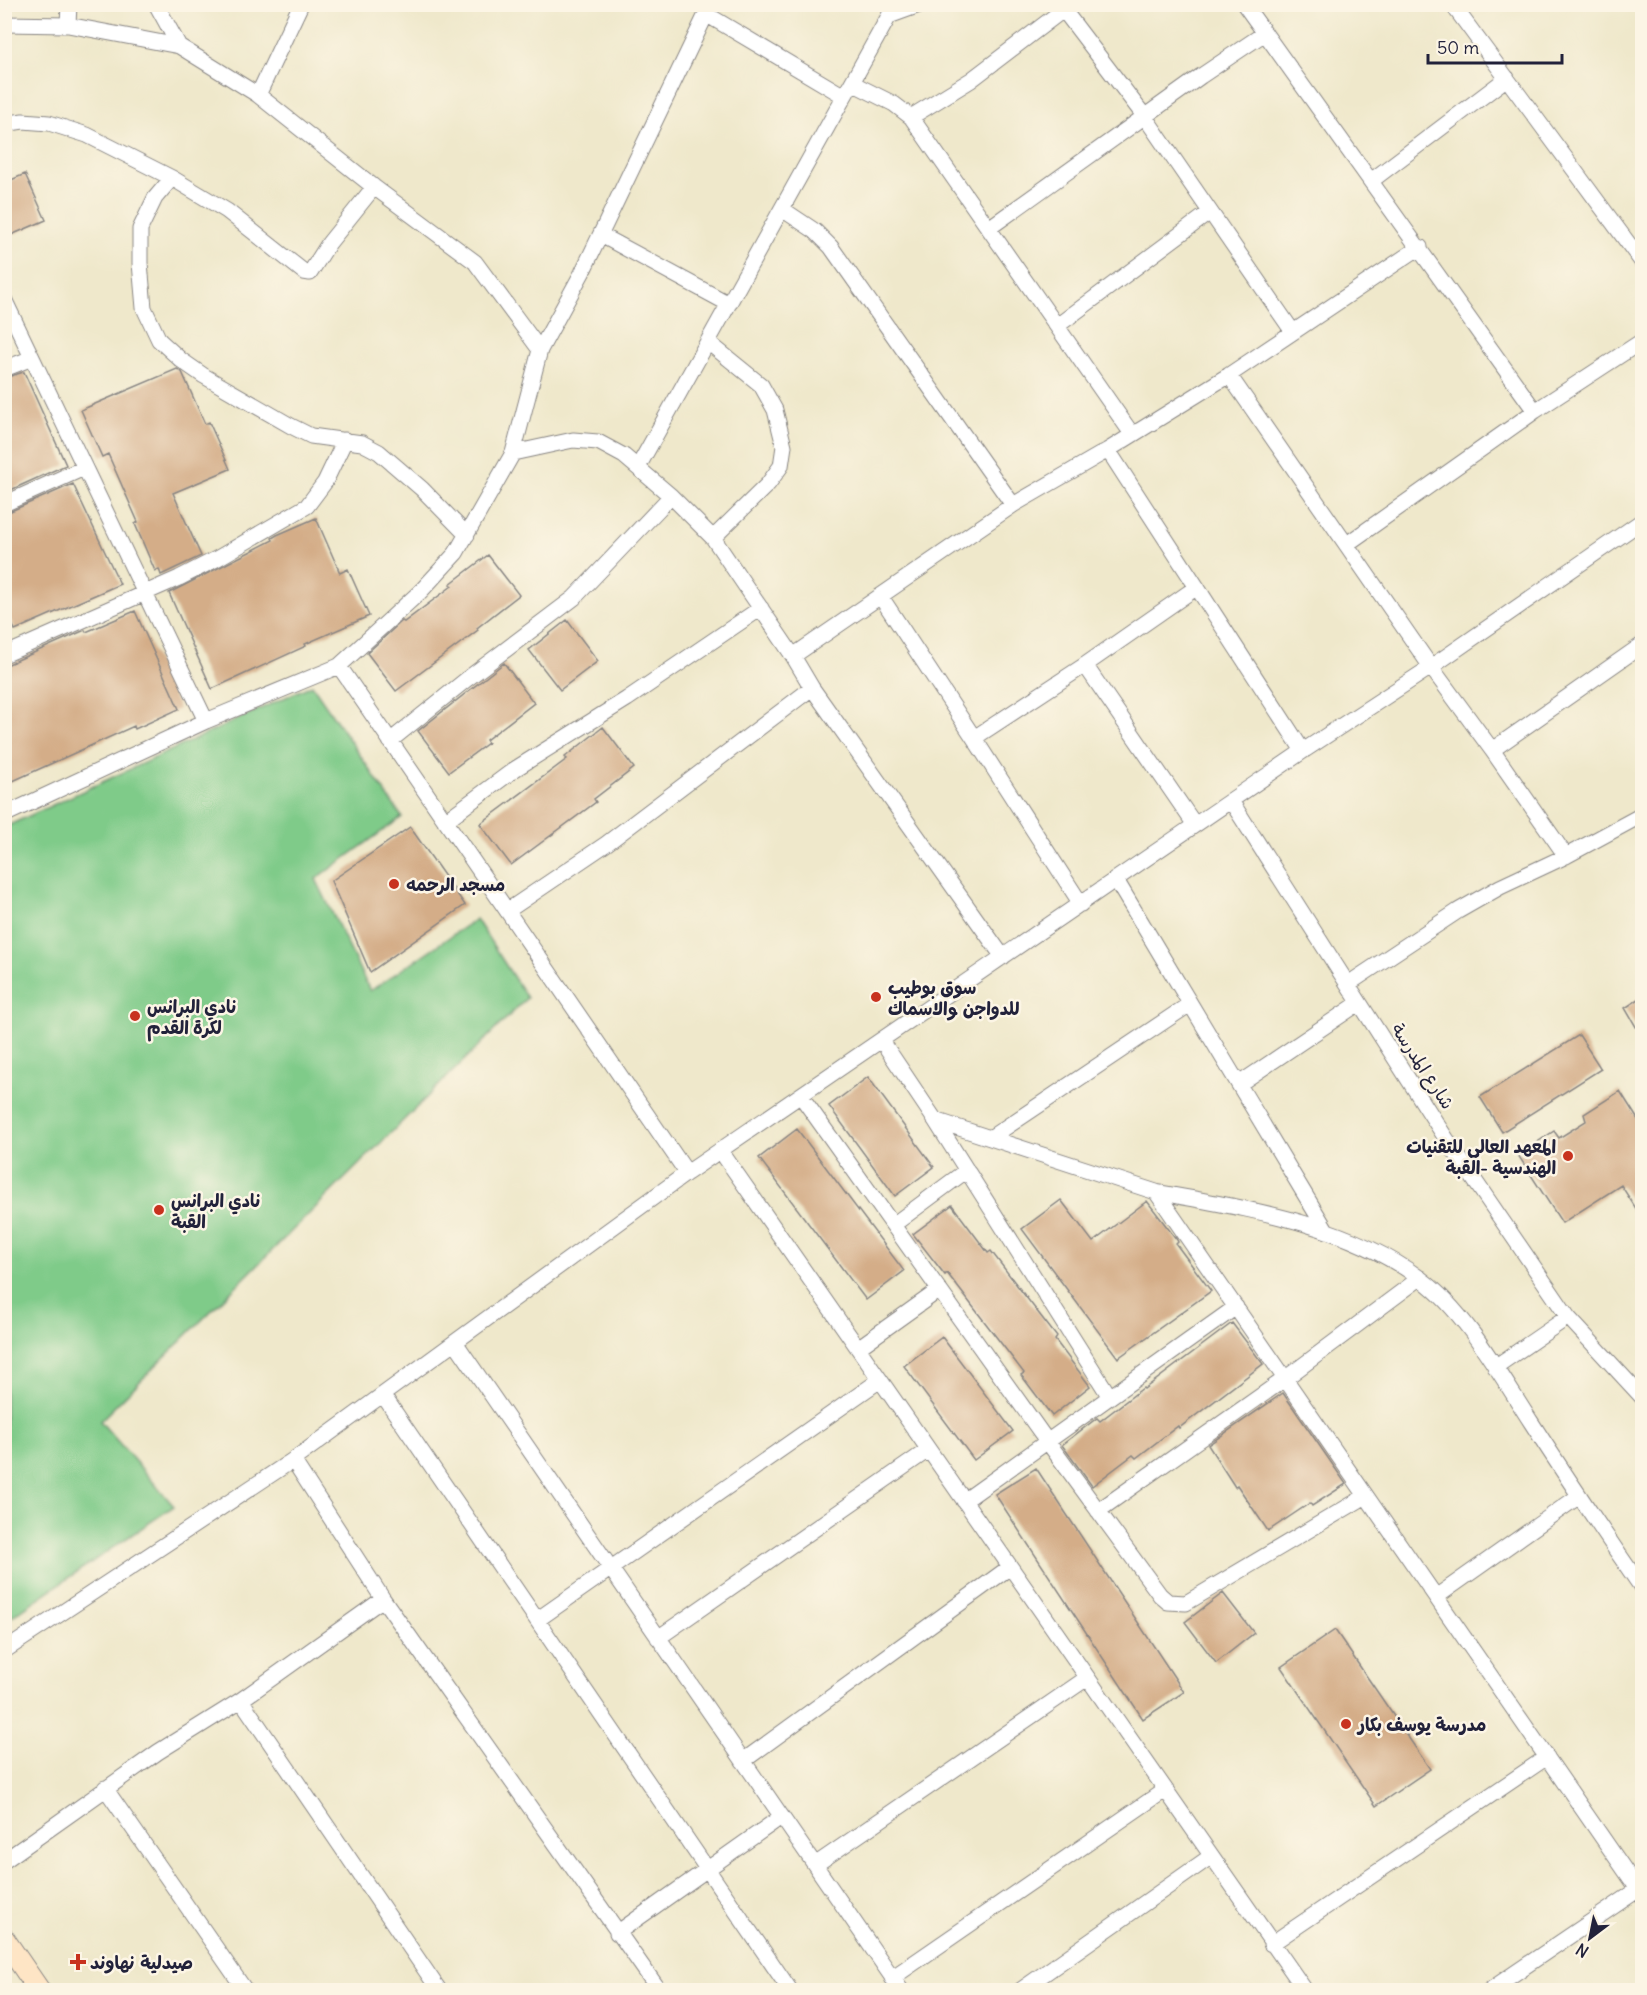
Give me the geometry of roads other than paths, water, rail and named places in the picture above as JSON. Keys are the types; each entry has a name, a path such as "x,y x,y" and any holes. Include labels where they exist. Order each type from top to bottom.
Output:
{"main road":[{"path":"4,1939 39,1990"}],"street":[{"path":"68,25 69,4"},
{"path":"156,4 179,46"},
{"path":"258,95 301,4"},
{"path":"638,467 891,10 922,4"},
{"path":"1244,4 1420,247 1535,411"},
{"path":"1452,4 1640,253"},
{"path":"911,117 970,80 1061,7 1145,117 1293,332"},
{"path":"4,815 206,721 339,666 422,591 456,553 513,453 540,350 601,235 708,10 848,89 894,104 911,117 1132,434"},
{"path":"4,24 68,25 179,46 258,95 374,187 475,262 540,350"},
{"path":"989,228 1265,33"},
{"path":"1371,181 1507,78"},
{"path":"4,124 49,123 87,135 172,178 227,211 304,272 310,273 329,243 374,187"},
{"path":"172,178 155,198 140,229 144,308 159,339 181,360 204,376 291,426 311,436 362,443 379,452 422,489 467,534"},
{"path":"782,209 815,231 831,247 1013,505"},
{"path":"1057,326 1209,212"},
{"path":"601,235 729,304"},
{"path":"793,656 1013,505 1108,450 1229,375 1420,247"},
{"path":"4,299 84,468 147,593 206,721"},
{"path":"1347,544 1535,411 1642,341"},
{"path":"708,342 761,385 776,410 784,446 782,466 768,484 713,538"},
{"path":"4,369 32,358"},
{"path":"1229,375 1431,667 1566,856"},
{"path":"4,655 147,593 218,558 307,506 326,482 345,440"},
{"path":"513,453 573,440 598,442 624,456 638,467 713,538 812,688 1003,957"},
{"path":"1108,450 1302,751"},
{"path":"4,504 84,468"},
{"path":"390,741 466,679 574,598 671,496"},
{"path":"4,1651 293,1460 720,1150 1642,521"},
{"path":"974,738 1197,587"},
{"path":"881,597 1080,904"},
{"path":"446,821 515,769 627,699 761,608"},
{"path":"1492,750 1642,645"},
{"path":"1085,665 1195,825"},
{"path":"339,666 687,1173"},
{"path":"507,911 606,844 812,688"},
{"name":"شارع المدرسة","path":"1231,801 1447,1140 1568,1317 1642,1398"},
{"path":"1348,984 1458,911 1500,887 1642,817"},
{"path":"1116,880 1325,1228"},
{"path":"1239,1084 1359,1003"},
{"path":"990,1138 1190,1004"},
{"path":"882,1041 935,1120 1110,1396"},
{"path":"801,1095 1047,1441 1160,1595 1168,1602 1186,1603 1366,1496"},
{"path":"935,1120 1156,1192 1245,1208 1325,1228 1382,1255 1420,1278 1441,1296 1495,1366 1642,1588"},
{"path":"720,1150 1210,1857 1305,1990"},
{"path":"893,1225 967,1170"},
{"path":"1156,1192 1641,1890 1511,1985 1490,1990"},
{"path":"1098,1511 1286,1378 1420,1278"},
{"path":"858,1348 939,1290"},
{"path":"964,1501 1236,1307"},
{"path":"1495,1366 1568,1317"},
{"path":"455,1342 897,1984 1165,1790"},
{"path":"537,1620 880,1380"},
{"path":"383,1395 790,1990"},
{"path":"658,1638 928,1450"},
{"path":"293,1460 382,1599 657,1990"},
{"path":"1436,1597 1579,1496"},
{"path":"743,1761 1010,1568"},
{"path":"4,1861 105,1788 241,1700 382,1599"},
{"path":"815,1865 1087,1678"},
{"path":"241,1700 440,1990"},
{"path":"1271,1944 1547,1757"},
{"path":"105,1788 245,1990"},
{"path":"617,1933 781,1817"},
{"path":"1021,1990 1210,1857"}],"place":[{"name":"مسجد الرحمه","path":"394,884"},
{"name":"سوق بوطيب للدواجن والاسماك","path":"876,997"},
{"name":"نادي البرانس لكرة القدم","path":"135,1016"},
{"name":"المعهد العالي للتقنيات الهندسية -القبة","path":"1568,1156"},
{"name":"نادي البرانس القبة","path":"159,1210"},
{"name":"مدرسة يوسف بكار","path":"1346,1724"},
{"name":"صيدلية نهاوند","path":"78,1962"}]}
